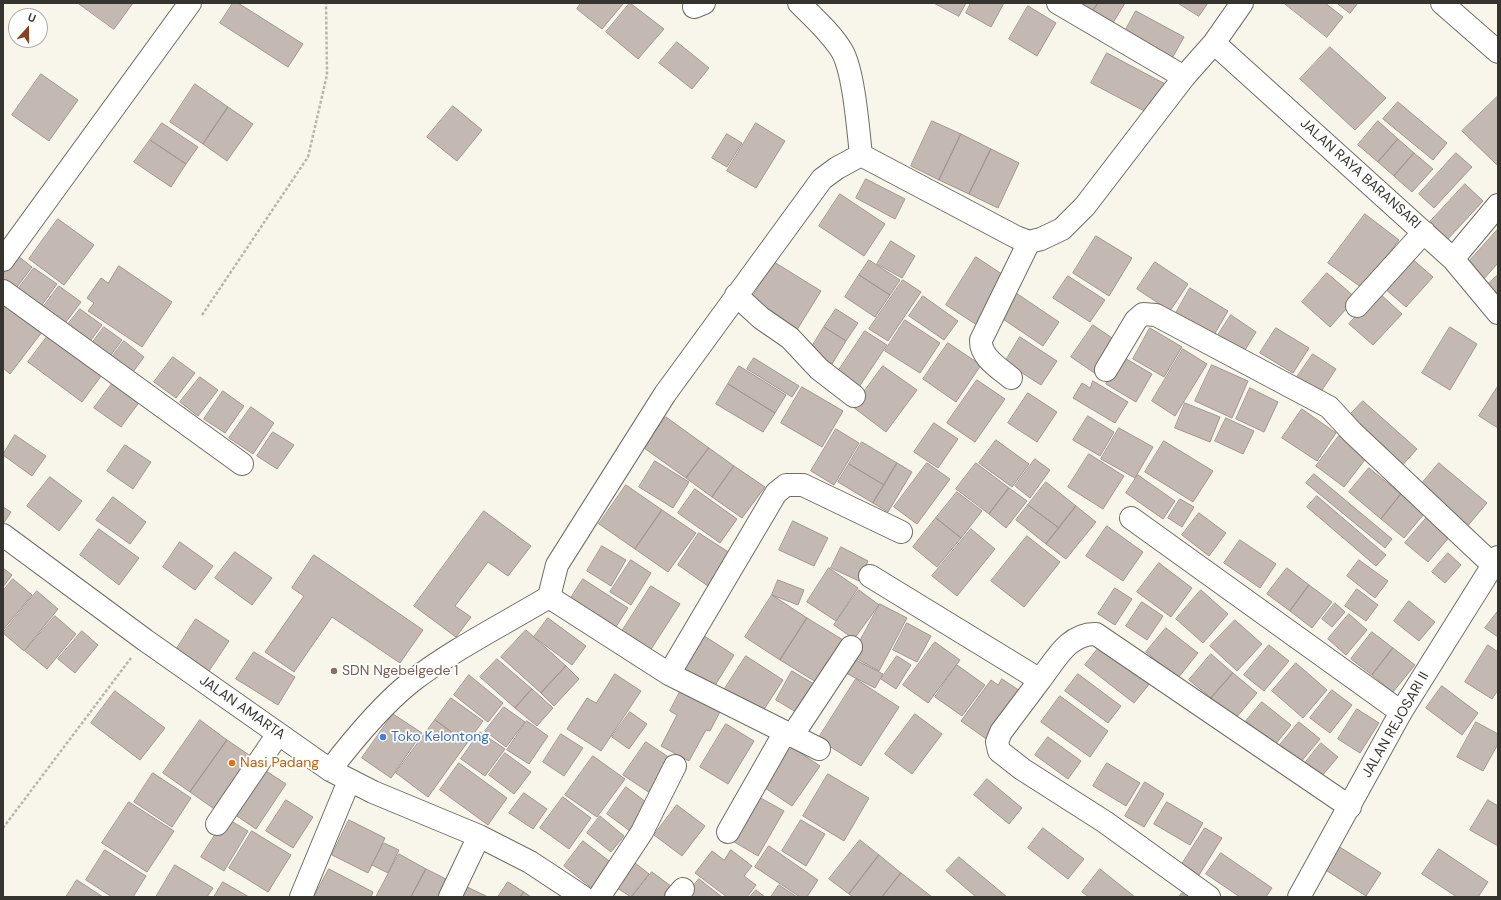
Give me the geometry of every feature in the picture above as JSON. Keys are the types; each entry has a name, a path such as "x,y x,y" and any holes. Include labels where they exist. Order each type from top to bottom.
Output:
{"street":[{"path":"3,260 190,3"},
{"path":"799,3 830,35 843,52 849,69 861,155"},
{"path":"1058,3 1184,77"},
{"path":"861,155 1016,237 1029,242 1042,239 1062,229 1085,206 1184,77 1214,43 1242,3"},
{"path":"1442,3 1498,52"},
{"name":"JALAN RAYA BARANSARI","path":"1214,43 1453,259 1498,313"},
{"path":"330,770 379,714 410,683 432,667 549,597 557,565 665,394 822,179 837,168 861,155"},
{"path":"1453,259 1498,205"},
{"path":"1357,306 1424,232"},
{"path":"1011,378 985,355 980,347 980,340 1029,242"},
{"path":"3,291 242,464"},
{"path":"736,295 761,318 790,338 820,369 854,396"},
{"path":"1106,370 1136,320 1143,314 1156,315 1329,407 1352,432 1496,561"},
{"path":"669,674 776,494 786,485 803,485 901,532"},
{"path":"1131,518 1402,712"},
{"name":"JALAN AMARTA","path":"3,535 144,640 330,770 350,781 479,836 530,862 583,897"},
{"name":"JALAN REJOSARI II","path":"1299,897 1402,712 1496,561"},
{"path":"870,576 1040,680"},
{"path":"549,597 669,674 819,749"},
{"path":"1209,897 1164,863 1105,822 1022,769 999,751 997,742 1001,732 1071,640 1085,633 1096,634 1350,807"},
{"path":"728,832 788,734 851,647"},
{"path":"217,824 278,734"},
{"path":"599,897 642,832 675,766"},
{"path":"301,897 350,781"},
{"path":"450,897 479,836"}],"path":[{"path":"202,315 308,157 327,75 326,3"},
{"path":"3,828 144,640"}],"building":[{"path":"78,3 133,3 114,29"},
{"path":"233,3 238,3 303,44 288,67 220,23"},
{"path":"581,3 623,4 602,29 577,9"},
{"path":"630,3 664,29 638,59 606,32"},
{"path":"934,3 966,3 959,16"},
{"path":"971,3 1004,3 991,27 966,13"},
{"path":"1064,3 1098,3 1090,15"},
{"path":"1098,3 1125,3 1108,31 1090,15"},
{"path":"1178,3 1208,3 1199,16"},
{"path":"1284,3 1325,3 1343,17 1327,37"},
{"path":"1337,3 1358,3 1350,13"},
{"path":"1028,6 1056,23 1037,56 1009,39"},
{"path":"1136,11 1184,37 1170,62 1123,35"},
{"path":"677,42 709,68 692,89 659,63"},
{"path":"1330,47 1386,98 1355,130 1300,79"},
{"path":"1107,53 1167,85 1152,115 1091,83"},
{"path":"41,74 78,100 49,141 12,115"},
{"path":"195,84 228,107 203,144 170,122"},
{"path":"1498,96 1498,164 1497,165 1462,131"},
{"path":"1398,102 1447,143 1433,160 1383,119"},
{"path":"453,106 482,130 457,161 427,137"},
{"path":"228,107 253,124 227,161 203,144"},
{"path":"932,121 961,134 939,180 911,166"},
{"path":"1378,121 1398,139 1378,162 1358,145"},
{"path":"162,123 198,147 186,164 150,140"},
{"path":"756,123 785,141 756,188 727,171"},
{"path":"727,134 742,143 727,167 712,158"},
{"path":"961,134 991,149 969,194 939,180"},
{"path":"1398,139 1414,153 1394,176 1378,162"},
{"path":"150,140 186,164 171,187 134,162"},
{"path":"991,149 1019,163 998,208 969,194"},
{"path":"1414,153 1433,169 1412,192 1394,176"},
{"path":"1456,153 1472,167 1434,208 1419,194"},
{"path":"866,179 905,199 895,219 856,198"},
{"path":"1465,184 1483,201 1446,241 1428,224"},
{"path":"840,194 885,224 864,256 819,226"},
{"path":"1365,214 1399,240 1362,288 1328,263"},
{"path":"58,219 94,245 64,285 29,259"},
{"path":"1498,229 1498,263 1482,281 1465,266"},
{"path":"1096,236 1132,258 1109,296 1073,273"},
{"path":"891,241 915,256 902,278 877,264"},
{"path":"13,252 32,267 14,291 3,283 3,266"},
{"path":"976,257 1008,278 977,325 946,305"},
{"path":"1410,257 1433,277 1406,307 1383,287"},
{"path":"869,260 900,280 890,295 859,275"},
{"path":"774,262 821,291 795,333 748,305"},
{"path":"1155,262 1188,284 1170,311 1137,289"},
{"path":"119,266 172,302 142,347 88,311 94,303 87,298 101,278 108,283"},
{"path":"34,268 57,284 39,309 16,292"},
{"path":"1327,273 1356,298 1330,327 1302,302"},
{"path":"859,275 890,295 875,317 845,297"},
{"path":"1498,275 1498,294 1488,284"},
{"path":"1068,276 1105,300 1090,322 1053,298"},
{"path":"903,280 921,292 888,341 869,329"},
{"path":"59,286 81,302 63,326 41,310"},
{"path":"1190,288 1228,311 1214,335 1176,313"},
{"path":"1378,292 1402,314 1373,345 1349,324"},
{"path":"1016,293 1059,322 1043,346 1000,317"},
{"path":"923,296 958,321 944,340 909,316"},
{"path":"3,297 45,328 10,374 3,368"},
{"path":"80,309 102,325 88,344 65,328"},
{"path":"836,309 858,323 846,341 824,327"},
{"path":"1231,315 1256,332 1242,355 1216,338"},
{"path":"905,320 940,343 920,373 885,351"},
{"path":"1093,325 1118,342 1096,374 1071,357"},
{"path":"104,327 122,340 108,359 90,346"},
{"path":"824,327 846,341 832,364 810,350"},
{"path":"1450,327 1477,344 1450,390 1422,373"},
{"path":"1150,328 1182,347 1164,377 1133,359"},
{"path":"1276,328 1309,348 1293,373 1260,353"},
{"path":"53,329 107,368 82,402 28,362"},
{"path":"865,331 887,345 859,387 837,373"},
{"path":"1020,337 1057,361 1041,385 1005,362"},
{"path":"124,341 144,357 130,376 109,361"},
{"path":"948,343 981,365 956,402 923,379"},
{"path":"1183,349 1207,364 1175,416 1152,401"},
{"path":"1313,354 1336,369 1320,393 1297,377"},
{"path":"173,357 195,373 176,398 154,382"},
{"path":"1123,357 1152,374 1136,402 1106,384"},
{"path":"754,358 799,386 792,397 747,369"},
{"path":"1212,365 1248,381 1232,418 1195,401"},
{"path":"739,366 786,395 775,413 728,384"},
{"path":"883,366 917,390 886,432 853,407"},
{"path":"117,377 143,397 121,427 94,408"},
{"path":"200,377 218,390 198,416 180,402"},
{"path":"977,380 1005,399 975,442 947,423"},
{"path":"1093,381 1128,402 1115,423 1073,398 1082,383 1090,388"},
{"path":"728,384 775,413 763,432 716,404"},
{"path":"1498,386 1498,428 1479,416"},
{"path":"802,387 843,411 822,447 781,423"},
{"path":"1250,388 1278,402 1264,432 1236,419"},
{"path":"223,391 244,406 225,433 204,419"},
{"path":"1028,393 1057,412 1037,442 1008,423"},
{"path":"1363,401 1417,449 1399,469 1345,420"},
{"path":"1185,403 1220,417 1210,442 1175,428"},
{"path":"251,407 274,423 253,454 229,438"},
{"path":"1302,409 1336,433 1317,461 1282,438"},
{"path":"1088,416 1114,432 1100,456 1073,440"},
{"path":"666,417 709,448 686,478 644,448"},
{"path":"1226,418 1254,431 1243,454 1215,441"},
{"path":"934,423 958,439 938,468 914,452"},
{"path":"1119,428 1153,447 1135,478 1101,459"},
{"path":"836,429 859,443 834,485 811,471"},
{"path":"273,432 294,445 277,469 257,456"},
{"path":"15,435 46,456 32,476 3,455"},
{"path":"1339,436 1367,457 1344,487 1316,466"},
{"path":"996,440 1029,464 1012,487 979,463"},
{"path":"1164,441 1213,471 1193,502 1145,472"},
{"path":"862,442 897,463 884,485 849,464"},
{"path":"125,445 151,462 133,489 107,471"},
{"path":"709,448 734,466 712,497 686,478"},
{"path":"1089,454 1124,476 1103,509 1068,487"},
{"path":"1035,459 1050,470 1030,498 1015,486"},
{"path":"655,461 689,482 673,508 639,487"},
{"path":"897,463 912,472 888,512 873,503"},
{"path":"927,463 950,479 917,524 894,507"},
{"path":"976,463 1009,488 989,514 956,489"},
{"path":"1439,463 1487,503 1465,529 1418,488"},
{"path":"849,464 884,485 873,503 838,482"},
{"path":"734,466 765,487 742,518 712,497"},
{"path":"1369,468 1401,494 1381,519 1349,492"},
{"path":"1314,474 1392,539 1385,548 1306,483"},
{"path":"1138,475 1175,501 1163,519 1126,493"},
{"path":"50,477 82,501 59,531 27,506"},
{"path":"1046,482 1076,506 1059,528 1028,505"},
{"path":"626,485 662,510 635,549 599,524"},
{"path":"1009,488 1027,501 1006,528 989,514"},
{"path":"695,489 737,519 720,543 678,513"},
{"path":"957,492 982,511 961,538 936,518"},
{"path":"1401,494 1424,514 1404,538 1381,519"},
{"path":"1317,496 1386,555 1376,566 1307,507"},
{"path":"113,497 146,522 130,544 96,520"},
{"path":"1180,499 1194,507 1182,527 1168,518"},
{"path":"1028,505 1059,528 1046,544 1016,520"},
{"path":"1076,506 1096,522 1066,559 1046,544"},
{"path":"3,507 11,512 3,524"},
{"path":"662,510 696,533 668,572 635,549"},
{"path":"484,511 531,546 508,576 488,562 455,606 471,617 456,637 414,606"},
{"path":"1199,513 1226,533 1209,556 1182,535"},
{"path":"1428,516 1451,535 1428,562 1405,543"},
{"path":"936,518 961,538 937,567 913,547"},
{"path":"793,521 828,538 814,566 779,550"},
{"path":"1107,526 1143,552 1123,581 1086,556"},
{"path":"99,529 139,558 119,585 80,555"},
{"path":"971,529 995,549 957,596 932,576"},
{"path":"699,533 730,553 708,586 678,565"},
{"path":"1027,536 1060,562 1024,607 991,581"},
{"path":"1240,540 1276,564 1260,588 1224,563"},
{"path":"180,542 213,566 195,590 163,567"},
{"path":"602,546 626,560 611,586 587,571"},
{"path":"841,547 868,561 859,581 831,568"},
{"path":"235,552 272,578 252,605 215,578"},
{"path":"1448,553 1461,565 1445,583 1432,572"},
{"path":"314,555 423,630 400,663 332,617 294,672 265,652 304,596 292,588"},
{"path":"631,560 651,573 631,605 610,592"},
{"path":"1359,560 1388,581 1375,598 1347,576"},
{"path":"1159,563 1192,588 1171,617 1137,592"},
{"path":"3,568 12,575 3,587"},
{"path":"829,568 858,588 836,621 807,602"},
{"path":"1287,568 1309,585 1290,611 1267,594"},
{"path":"13,579 32,595 3,630 3,591"},
{"path":"583,579 628,608 612,633 567,604"},
{"path":"778,580 804,590 798,605 772,595"},
{"path":"1309,585 1332,602 1312,628 1290,611"},
{"path":"651,586 680,604 648,654 619,636"},
{"path":"1115,588 1132,599 1115,625 1098,614"},
{"path":"1357,589 1378,605 1366,621 1345,606"},
{"path":"859,590 879,605 854,639 834,625"},
{"path":"1201,590 1228,614 1203,643 1176,619"},
{"path":"37,591 58,609 24,651 3,633"},
{"path":"772,595 807,618 780,660 745,637"},
{"path":"1409,601 1435,622 1419,641 1394,621"},
{"path":"1142,602 1163,616 1147,640 1126,626"},
{"path":"1335,603 1345,612 1332,627 1322,619"},
{"path":"880,604 907,618 879,671 852,656"},
{"path":"1498,611 1498,637 1485,628"},
{"path":"1349,614 1367,630 1346,655 1328,639"},
{"path":"55,616 76,634 47,669 25,651"},
{"path":"548,618 586,646 572,665 534,637"},
{"path":"807,618 843,640 816,682 780,660"},
{"path":"196,619 229,641 207,674 174,653"},
{"path":"1235,620 1262,644 1237,671 1210,646"},
{"path":"907,623 931,636 917,662 893,650"},
{"path":"1166,628 1198,653 1178,678 1146,652"},
{"path":"526,630 566,666 541,693 501,657"},
{"path":"82,631 98,645 75,673 58,659"},
{"path":"698,632 734,655 714,687 682,673"},
{"path":"1372,632 1393,648 1372,675 1351,659"},
{"path":"935,642 960,660 928,703 903,685"},
{"path":"1101,645 1150,683 1134,703 1085,665"},
{"path":"1269,645 1289,661 1264,691 1244,675"},
{"path":"1488,645 1498,652 1498,690 1492,699 1465,682"},
{"path":"1393,648 1415,665 1393,692 1372,675"},
{"path":"254,652 295,677 278,705 236,679"},
{"path":"1211,654 1233,673 1211,698 1189,680"},
{"path":"746,656 783,680 761,714 724,690"},
{"path":"897,656 911,665 896,689 881,679"},
{"path":"850,657 883,674 875,688 842,671"},
{"path":"497,659 532,689 515,708 480,677"},
{"path":"1296,663 1327,690 1303,718 1272,691"},
{"path":"957,665 985,685 962,716 935,697"},
{"path":"566,666 579,679 554,706 541,693"},
{"path":"792,671 814,684 796,712 776,700"},
{"path":"1233,673 1257,693 1235,719 1211,698"},
{"path":"615,674 641,691 601,751 567,729 587,698 596,703"},
{"path":"1078,674 1121,706 1108,723 1065,691"},
{"path":"469,675 503,703 488,722 454,695"},
{"path":"856,679 899,707 861,766 818,739"},
{"path":"1002,679 1023,693 989,741 961,721 991,680 998,685"},
{"path":"683,686 722,708 710,731 706,730 689,761 661,746 677,715 670,711"},
{"path":"1442,686 1478,713 1462,735 1426,708"},
{"path":"532,689 553,708 537,726 515,708"},
{"path":"1332,690 1352,705 1330,733 1310,718"},
{"path":"115,691 165,728 140,760 91,723"},
{"path":"1060,696 1108,731 1090,757 1041,722"},
{"path":"451,698 483,721 467,743 435,720"},
{"path":"1262,702 1291,725 1275,745 1246,721"},
{"path":"504,707 525,722 506,747 485,731"},
{"path":"1357,709 1379,723 1360,753 1338,739"},
{"path":"630,712 647,724 629,749 612,737"},
{"path":"393,714 422,733 391,778 362,758"},
{"path":"915,714 942,734 912,774 885,754"},
{"path":"200,720 227,740 190,792 163,773"},
{"path":"435,720 467,743 428,797 396,773"},
{"path":"527,721 548,736 529,764 507,750"},
{"path":"1299,722 1320,739 1300,763 1279,746"},
{"path":"1476,722 1498,734 1498,744 1483,771 1457,757"},
{"path":"726,724 754,741 728,784 700,767"},
{"path":"480,732 505,749 485,776 461,759"},
{"path":"561,734 583,748 564,776 543,762"},
{"path":"1048,737 1081,761 1068,779 1035,755"},
{"path":"227,740 258,761 220,813 190,792"},
{"path":"646,742 673,760 650,793 623,775"},
{"path":"1321,743 1338,757 1321,777 1305,763"},
{"path":"787,744 820,766 792,806 759,784"},
{"path":"505,753 531,772 514,794 489,775"},
{"path":"593,756 625,779 597,817 565,795"},
{"path":"459,763 507,798 488,825 440,790"},
{"path":"1107,763 1140,783 1126,806 1093,786"},
{"path":"260,767 286,784 256,829 231,812"},
{"path":"153,773 191,798 172,827 134,802"},
{"path":"828,774 869,798 844,841 803,816"},
{"path":"987,779 1022,808 1009,824 974,795"},
{"path":"1145,782 1164,794 1144,827 1125,816"},
{"path":"626,787 650,805 630,831 607,814"},
{"path":"524,793 547,809 533,829 509,813"},
{"path":"757,796 784,811 758,856 731,840"},
{"path":"563,797 591,818 569,849 540,828"},
{"path":"286,800 313,817 293,848 266,831"},
{"path":"1488,800 1498,806 1498,846 1470,830"},
{"path":"129,802 174,831 147,872 102,843"},
{"path":"1167,802 1203,823 1190,845 1154,824"},
{"path":"677,805 705,826 682,856 654,835"},
{"path":"600,816 624,836 611,852 587,833"},
{"path":"226,818 248,831 224,871 201,857"},
{"path":"349,820 385,838 368,873 332,855"},
{"path":"801,820 825,834 806,866 782,851"},
{"path":"1043,828 1084,859 1068,879 1028,848"},
{"path":"1205,828 1222,838 1199,875 1182,864"},
{"path":"252,831 291,855 268,892 229,868"},
{"path":"860,840 879,855 849,894 829,879"},
{"path":"583,841 613,864 593,889 564,866"},
{"path":"384,843 399,850 388,873 372,865"},
{"path":"769,846 818,880 807,897 800,897 755,867"},
{"path":"1338,846 1381,873 1366,896 1324,869"},
{"path":"1439,849 1488,882 1478,897 1457,897 1422,874"},
{"path":"105,850 146,876 133,897 112,897 86,880"},
{"path":"731,850 752,866 744,876 756,885 747,897 727,897 695,873 712,851 724,860"},
{"path":"1221,853 1272,888 1266,897 1240,897 1206,874"},
{"path":"399,854 426,869 411,897 376,897"},
{"path":"879,855 901,873 882,897 853,897 849,894"},
{"path":"959,857 1007,897 976,897 946,871"},
{"path":"630,859 649,874 631,897 611,884"},
{"path":"175,865 213,888 207,897 156,897"},
{"path":"329,869 373,892 371,897 314,897"},
{"path":"426,869 450,881 442,897 411,897"},
{"path":"1100,869 1135,897 1089,897 1082,892"},
{"path":"652,872 676,890 671,897 632,897"},
{"path":"901,873 932,897 882,897"},
{"path":"699,879 722,897 689,897 686,895"},
{"path":"77,880 103,897 66,897"},
{"path":"223,882 249,897 214,897"},
{"path":"508,882 524,892 520,897 498,897"},
{"path":"463,885 488,897 457,897"},
{"path":"779,885 797,897 771,897"},
{"path":"756,890 765,897 750,897"},
{"path":"524,892 531,897 520,897"},
{"path":"1182,893 1187,897 1179,897"}],"place":[{"name":"SDN Ngebelgede 1","path":"334,671"},
{"name":"Toko Kelontong","path":"383,737"},
{"name":"Nasi Padang","path":"232,763"}]}
